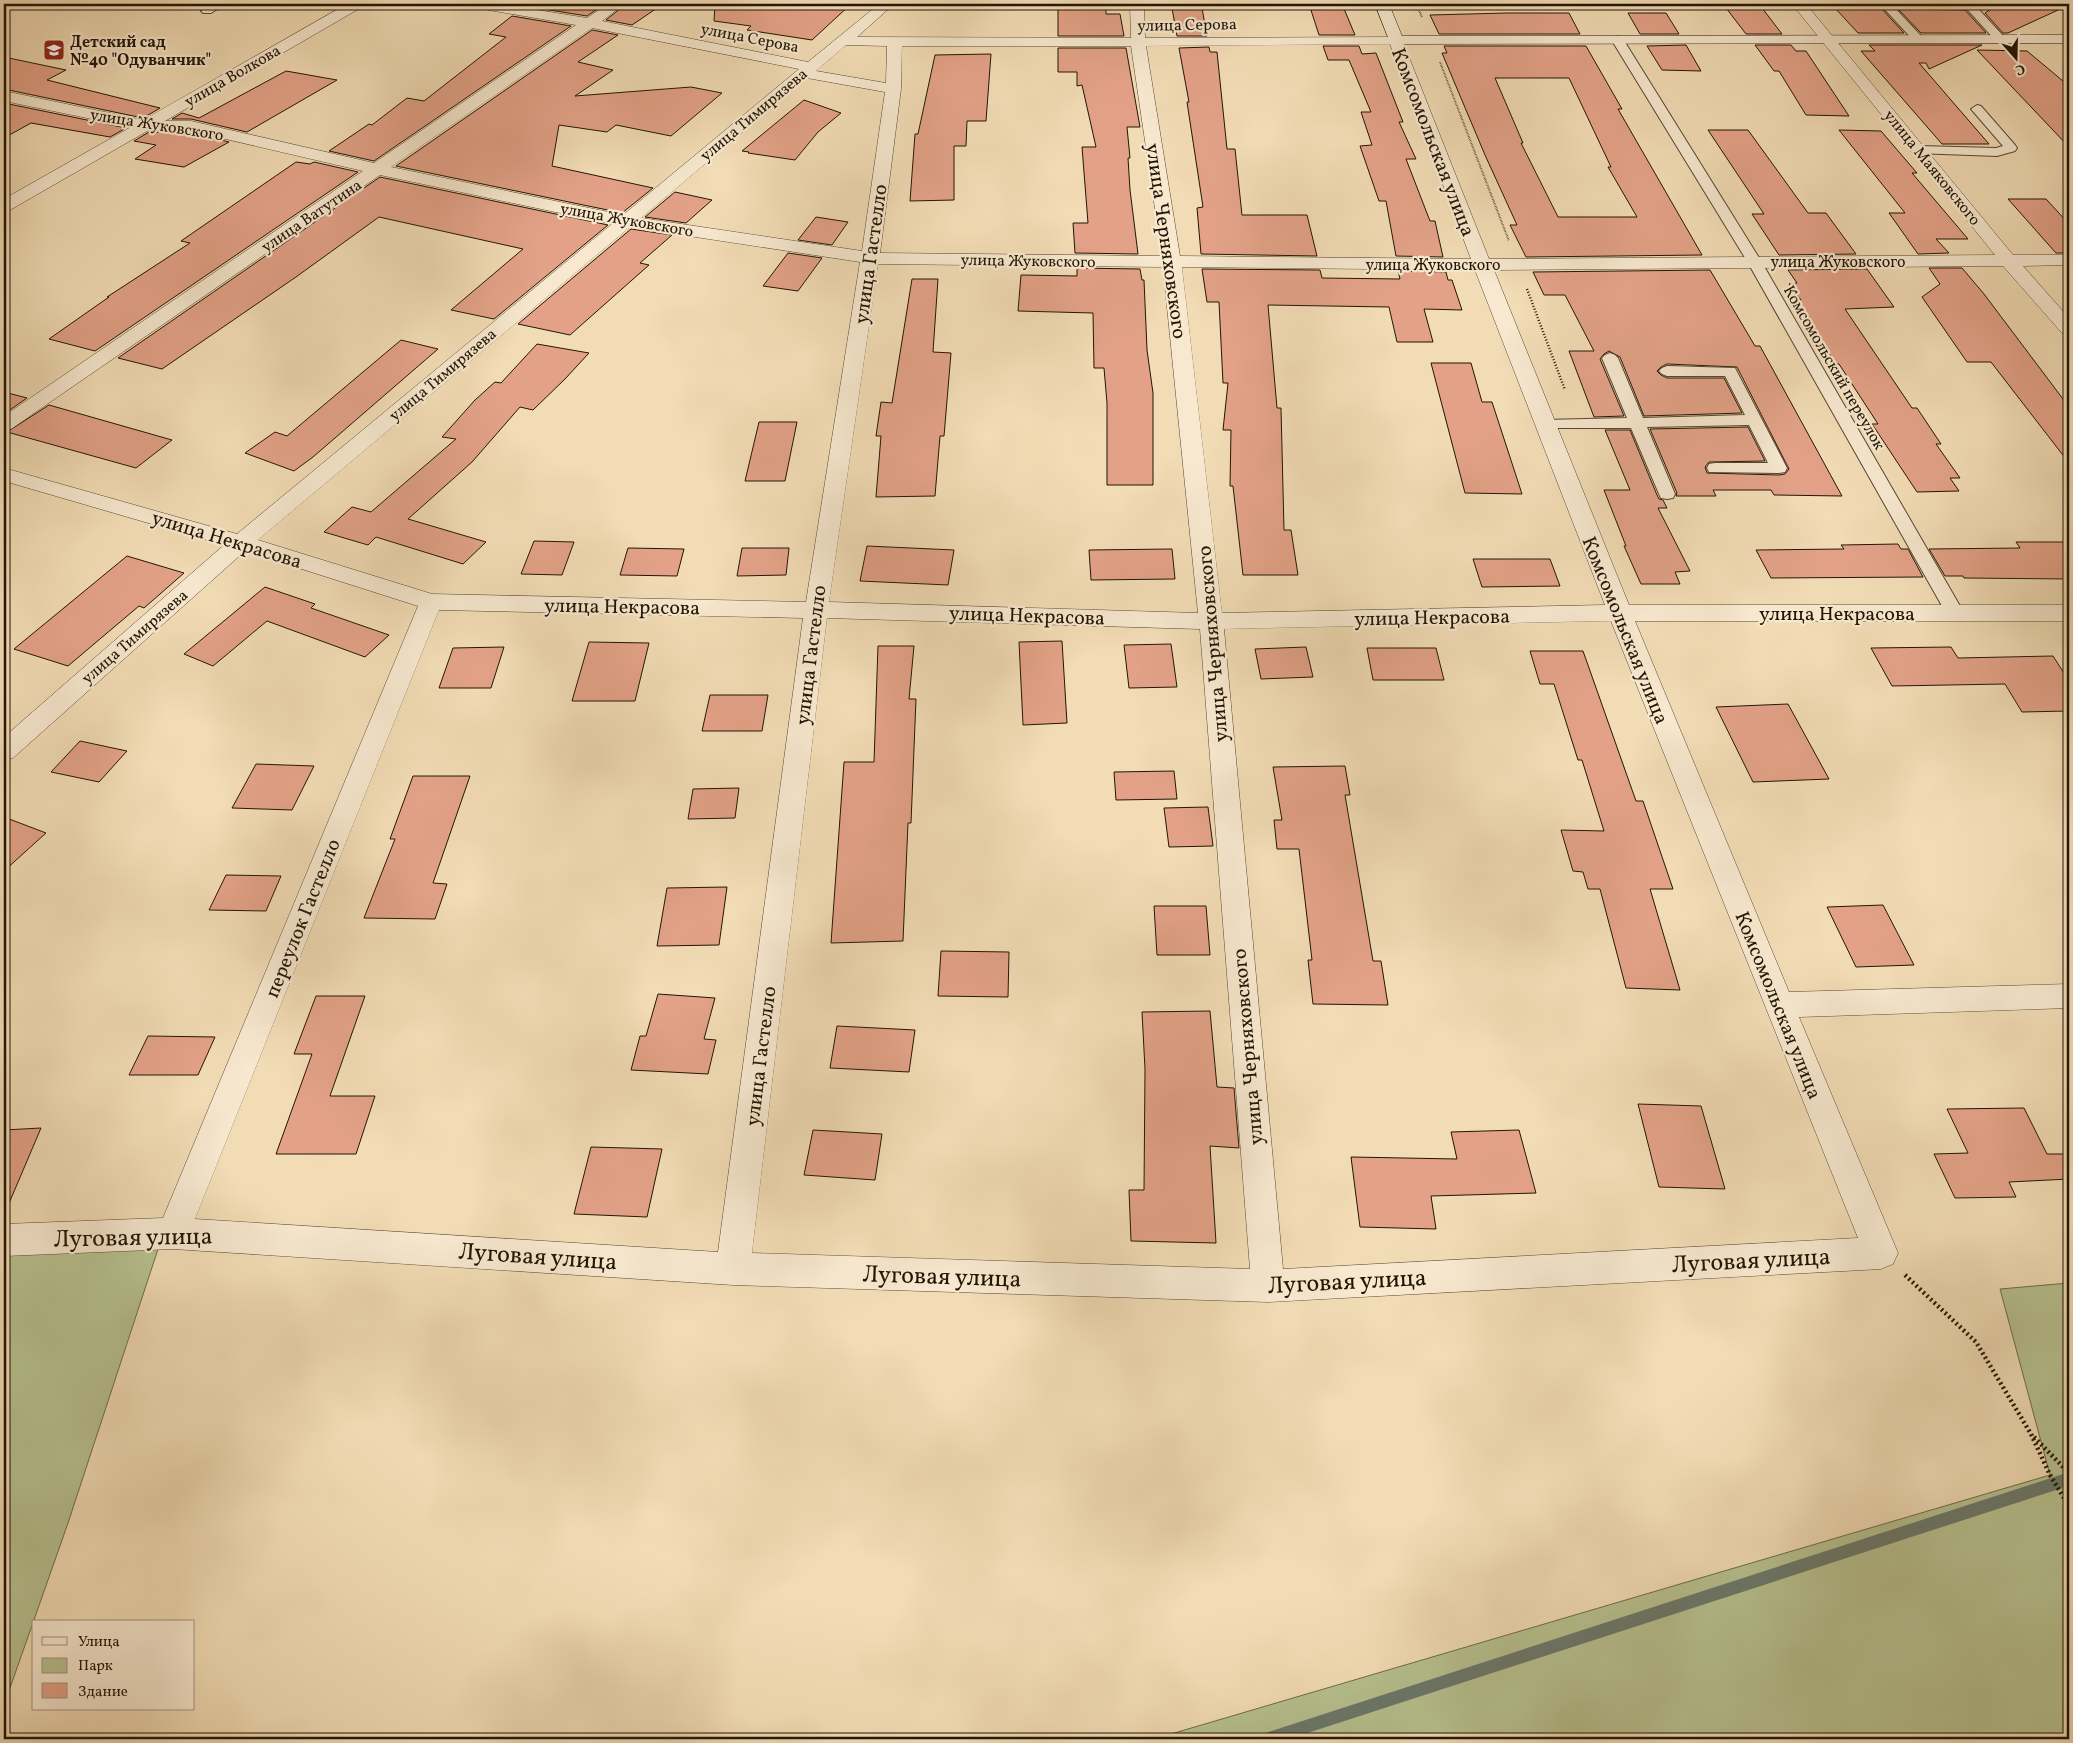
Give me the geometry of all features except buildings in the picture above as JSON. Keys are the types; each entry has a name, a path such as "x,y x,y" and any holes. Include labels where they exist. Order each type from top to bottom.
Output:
{"street":[{"name":"улица Волкова","path":"4,206 357,4"},
{"name":"улица Серова","path":"477,4 589,23 893,89"},
{"name":"улица Ватутина","path":"4,425 617,4"},
{"name":"улица Тимирязева","path":"4,751 241,542 887,4"},
{"name":"улица Черняховского","path":"1137,4 1138,42 1172,262 1211,621 1268,1286"},
{"name":"Комсомольская улица","path":"1382,4 1481,265 1619,614 1881,1253"},
{"name":"улица Маяковского","path":"1799,4 2008,260 2069,329"},
{"name":"улица Серова","path":"844,41 2069,39"},
{"name":"улица Гастелло","path":"733,1269 816,610 870,258 893,89 895,42"},
{"name":"улица Жуковского","path":"4,96 145,125 191,126 377,169 625,221 870,258 1481,265 1754,261 2069,260"},
{"name":"улица Некрасова","path":"4,474 241,542 431,602 1211,621 1619,614 2069,613"},
{"name":"переулок Гастелло","path":"172,1233 431,602"},
{"path":"1779,1005 2069,996"},
{"name":"Луговая улица","path":"4,1240 172,1233 733,1269 1268,1286 1881,1253"}],"lane":[{"path":"207,11 220,4"},
{"path":"1886,4 1967,4 2000,38"},
{"path":"1886,4 1917,38"},
{"name":"Комсомольский переулок","path":"1617,39 1754,261 1955,612"},
{"path":"1919,150 1997,152 2011,148 1977,109"},
{"path":"1610,358 1666,494"},
{"path":"1667,371 1730,371 1779,468 1715,468"},
{"path":"1544,425 1755,420"}],"path":[{"path":"1881,1253 1976,1342 2031,1434 2050,1475 2069,1506"},
{"path":"2031,1434 2069,1473"}],"green space":[{"path":"160,1243 68,1523 34,1620 32,1620 32,1625 4,1705 4,1252"},
{"path":"2069,1283 2069,1739 1154,1739 2050,1475 2000,1289"}],"waterway":[{"path":"1268,1739 2069,1479"}],"place":[{"name":"Детский сад №40 \"Одуванчик\"","path":"54,50"}]}
